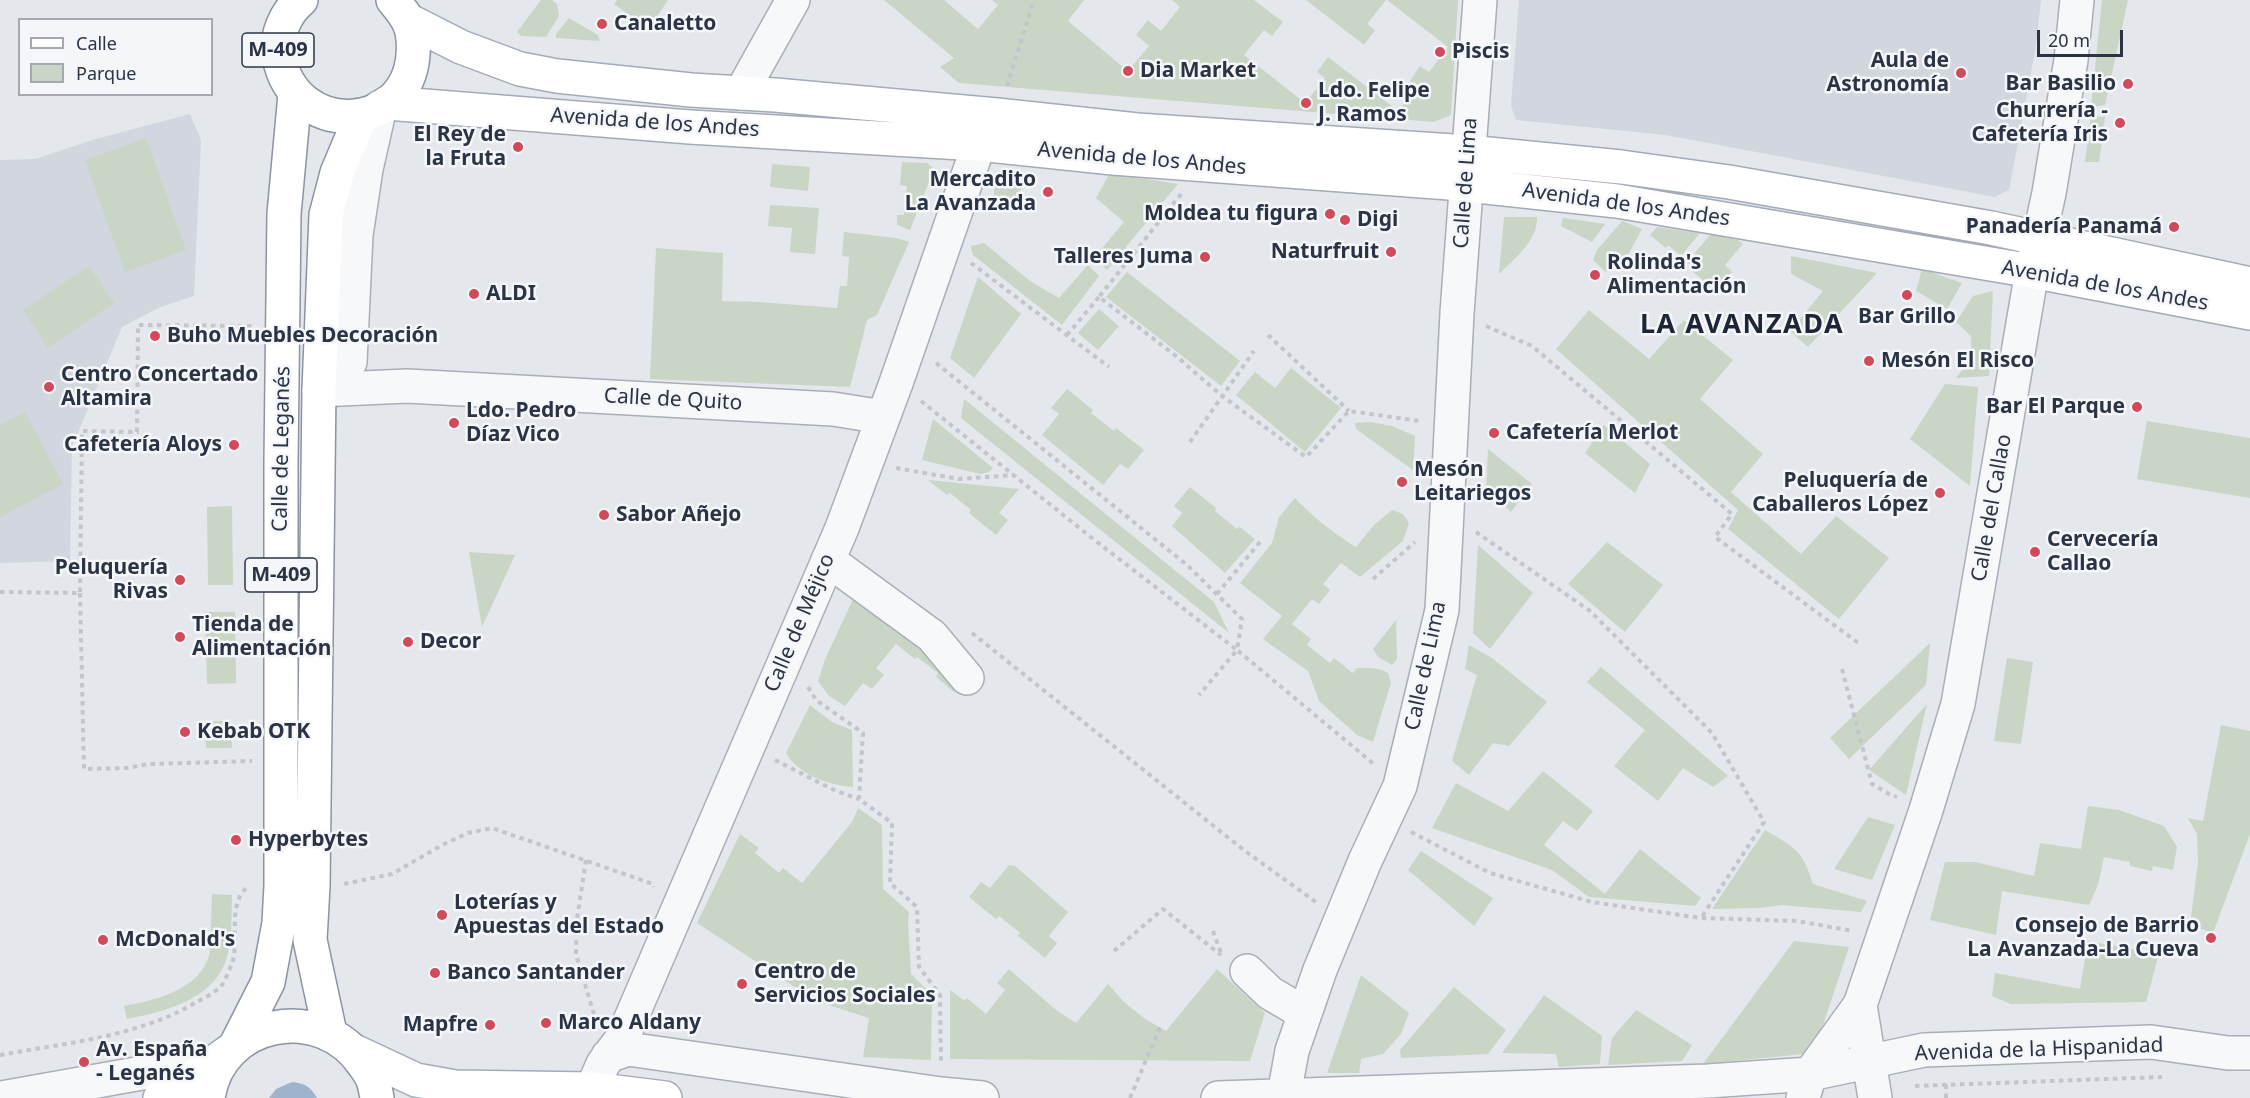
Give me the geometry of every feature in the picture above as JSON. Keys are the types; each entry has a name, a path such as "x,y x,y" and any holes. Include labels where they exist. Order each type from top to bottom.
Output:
{"main road":[{"name":"M-409","path":"294,2 282,27 278,50 282,73 295,94 308,105 339,117 376,108 403,86 412,65 414,42 397,5"},
{"name":"Avenida de los Andes","path":"397,5 461,47 520,69 557,76 741,93 993,130 1204,165 1467,186 1617,201 2032,271 2250,313"},
{"name":"Calle de Leganés","path":"295,94 284,214 280,759 297,886 310,940 342,1042"},
{"name":"Avenida de los Andes","path":"376,108 690,127 1137,130 1468,152 1621,167 1729,182 2039,237 2250,284"},
{"name":"Calle de Leganés","path":"236,1047 268,982 279,923 297,886 326,215 337,173 376,108"},
{"name":"M-409","path":"208,1098 220,1065 236,1047 264,1030 298,1025 314,1028 342,1042 373,1079 377,1098"},
{"path":"342,1042 416,1080 455,1087 592,1089 665,1098"},
{"path":"160,1098 168,1096 236,1047"}],"street":[{"path":"741,93 793,0"},
{"name":"Calle de Lima","path":"1284,1095 1292,1051 1304,1013 1341,920 1400,786 1442,610 1457,313 1480,0"},
{"name":"Calle del Callao","path":"1807,1086 1860,1005 1958,704 2032,271 2071,60 2077,0"},
{"name":"Calle de Méjico","path":"592,1089 608,1056 623,1037 828,560 896,383 945,243 993,130"},
{"name":"Calle de Quito","path":"319,390 407,386 833,410 883,417"},
{"path":"828,560 932,636 967,678"},
{"path":"1234,963 1270,993 1304,1013"},
{"name":"Calle del Callao","path":"1860,1005 1872,1083"},
{"name":"Avenida de la Hispanidad","path":"1218,1098 1708,1081 1807,1086 1872,1083 1924,1050 2151,1042 2228,1053 2250,1053"},
{"path":"608,1056 628,1049 982,1098"},
{"path":"2,1098 181,1066 208,1066"}],"path":[{"path":"993,130 1034,0"},
{"path":"1067,335 1204,165"},
{"path":"945,243 1109,367"},
{"path":"1099,297 1176,356 1222,396 1306,458 1349,411"},
{"path":"1457,313 1532,346 1732,514 1715,537 1861,645"},
{"path":"280,759 84,769 80,593 82,431 136,432 138,325 283,327"},
{"path":"1268,335 1349,411 1451,425"},
{"path":"910,342 1187,565 1242,619 1237,650 1199,694"},
{"path":"1190,442 1254,351"},
{"path":"896,383 939,413 1014,475 1237,650 1400,786"},
{"path":"866,463 959,479 1014,475"},
{"path":"1372,579 1396,560 1447,512 1590,611 1712,734 1764,822 1701,918"},
{"path":"1217,594 1260,542"},
{"path":"0,592 80,593"},
{"path":"970,631 1245,851 1341,920"},
{"path":"787,654 816,700 863,734 859,799"},
{"path":"1842,669 1872,784 1889,794 1927,805"},
{"path":"747,746 836,791 859,799 892,823 890,883 917,907 919,967 940,995 941,1094"},
{"path":"1385,818 1490,873 1592,902 1701,918 1797,921 1883,936"},
{"path":"0,1055 122,1032 154,1023 199,1001 222,984 233,961 239,896 250,885 297,886 355,883 392,874 468,833 492,828 653,884 656,896"},
{"path":"586,860 577,919 576,954 598,1025 602,1016"},
{"path":"1114,951 1163,909 1234,963"},
{"path":"1130,1098 1160,1027"},
{"path":"1872,1083 2168,1077"}],"shaded area":[{"path":"1519,0 2041,0 2035,51 2009,190 1995,197 1666,135 1516,120 1511,106"},
{"name":"Centro Concertado Altamira","path":"190,114 201,140 194,296 158,308 122,327 72,447 70,561 0,563 0,160 35,159 96,139"}],"green space":[{"path":"541,0 552,0 557,4 559,16 546,37 521,36 517,32"},
{"path":"617,0 668,0 651,26 614,4"},
{"path":"884,0 944,0 978,29 998,5 992,0 1084,0 1068,21 1128,71 1149,46 1136,35 1148,20 1161,31 1180,7 1172,0 1254,0 1283,22 1272,36 1264,30 1244,55 1305,103 1325,78 1317,72 1328,57 1398,111 1417,87 1410,81 1420,66 1429,72 1448,47 1387,0 1458,0 1451,115 1434,122 959,83 940,67 954,58"},
{"path":"1306,0 1386,0 1367,24 1375,30 1364,45"},
{"path":"2102,0 2128,0 2105,105 2091,107"},
{"path":"569,18 598,35 600,41 556,38 556,34"},
{"path":"2091,116 2105,117 2099,162 2085,162"},
{"path":"146,138 186,250 125,272 85,160"},
{"path":"902,162 927,163 932,167 933,172 910,230 897,225 897,215 904,215 907,186 900,185"},
{"path":"772,164 810,167 808,191 770,187"},
{"path":"1001,172 1033,173 1018,194 1024,202 1020,205 1009,208 993,204 995,180"},
{"path":"1110,173 1178,184 1107,270 1094,258 1124,222 1096,198"},
{"path":"770,205 819,208 815,254 790,252 792,228 768,226"},
{"path":"1504,217 1537,217 1534,234 1529,242 1499,274"},
{"path":"1563,218 1605,224 1592,242 1561,226"},
{"path":"1622,221 1642,229 1627,257 1606,272 1593,260 1597,250"},
{"path":"1657,227 1700,233 1681,256 1668,245 1666,248 1650,235"},
{"path":"844,232 896,238 909,242 877,315 867,320 850,387 650,379 656,248 723,253 722,301 837,308 840,286 847,286 849,257 842,256"},
{"path":"1711,234 1738,240 1743,244 1725,265 1732,272 1716,291 1691,270 1693,267 1687,262"},
{"path":"984,243 1030,281 1059,298 1088,265 1099,276 1062,325 973,255 971,246"},
{"path":"1791,256 1877,273 1808,347 1790,331 1823,291 1791,274"},
{"path":"89,266 114,303 48,348 23,310"},
{"path":"1922,269 1962,283 1947,309 1916,291"},
{"path":"1127,272 1240,361 1221,386 1106,297"},
{"path":"978,277 1021,314 974,378 950,358"},
{"path":"1993,291 1989,376 1956,378 1971,359 1971,336 1956,322 1973,296"},
{"path":"1099,309 1119,326 1098,350 1078,333"},
{"path":"1589,310 1649,359 1684,320 1733,360 1700,399 1763,454 1731,492 1801,554 1836,516 1889,558 1839,619 1728,529 1738,510 1556,349"},
{"path":"1291,368 1341,408 1305,452 1236,395 1255,372 1275,388"},
{"path":"1945,384 1978,387 1970,486 1910,439"},
{"path":"1067,389 1093,410 1091,413 1114,431 1116,428 1144,450 1128,469 1120,464 1103,485 1042,435 1059,414 1051,408"},
{"path":"964,399 1214,602 1229,633 961,418"},
{"path":"25,412 63,484 0,517 0,425"},
{"path":"933,419 993,468 989,472 980,474 922,460"},
{"path":"2147,421 2250,438 2250,498 2137,479"},
{"path":"1370,422 1392,426 1415,436 1413,470 1356,429 1355,423"},
{"path":"1604,425 1650,464 1635,493 1585,453"},
{"path":"1488,449 1532,484 1511,512 1486,489"},
{"path":"928,480 1019,489 999,513 1008,520 996,535 969,513 971,510 950,493 947,495"},
{"path":"1190,487 1237,529 1240,527 1255,539 1225,573 1172,526 1182,513 1174,506"},
{"path":"1295,498 1309,512 1356,547 1374,525 1392,510 1403,514 1409,523 1403,541 1360,577 1341,563 1323,584 1330,590 1319,604 1312,599 1292,624 1311,639 1307,645 1330,663 1334,658 1353,673 1357,668 1366,668 1388,673 1391,683 1373,742 1357,735 1319,701 1308,671 1263,639 1282,616 1240,583 1272,543 1279,517"},
{"path":"232,506 233,585 208,585 207,507"},
{"path":"1607,542 1663,585 1625,632 1568,584"},
{"path":"1478,545 1533,593 1490,649 1473,633"},
{"path":"469,552 515,555 482,627"},
{"path":"856,593 950,665 954,692 936,677 938,673 896,644 876,668 884,675 872,689 863,683 845,706 829,696 818,681 826,657"},
{"path":"205,612 235,612 236,683 207,684"},
{"path":"1396,620 1397,659 1392,665 1378,657 1373,649"},
{"path":"1930,643 1926,685 1849,759 1830,738"},
{"path":"1469,645 1492,658 1547,702 1509,746 1493,743 1469,775 1452,761 1477,675 1465,669"},
{"path":"2007,658 2033,662 2021,744 1994,741"},
{"path":"1601,667 1728,776 1713,787 1683,768 1658,801 1614,766 1645,730 1587,682"},
{"path":"1927,704 1906,795 1869,770"},
{"path":"810,705 832,722 852,730 853,787 834,784 807,773 786,753"},
{"path":"205,721 231,721 232,748 206,748"},
{"path":"2221,725 2250,731 2250,834 2213,933 2190,925 2198,862 2197,834 2188,818 2203,821"},
{"path":"1543,771 1593,811 1577,831 1563,821 1544,845 1605,894 1640,849 1701,898 1695,906 1589,897 1552,870 1432,828 1456,783 1508,811"},
{"path":"2088,806 2119,810 2164,826 2177,847 2173,870 2153,866 2152,871 2130,866 2130,862 2104,857 2098,885 2089,905 2002,891 1996,935 1930,920 1945,862 1975,862 2034,876 2040,843 2081,849"},
{"path":"858,808 882,825 883,889 909,912 911,974 932,995 931,1060 863,1057 869,1018 816,1001 697,923 740,834 759,848 755,853 779,873 783,868 802,883 852,822"},
{"path":"1868,817 1895,825 1872,880 1834,869"},
{"path":"1765,830 1784,841 1801,856 1813,884 1867,901 1861,912 1781,905 1712,909"},
{"path":"1421,851 1493,898 1474,926 1408,870"},
{"path":"1009,865 1015,866 1068,912 1049,936 1057,943 1045,958 1018,936 1020,933 999,916 996,919 969,897 981,882 990,888"},
{"path":"212,894 232,895 230,944 219,974 210,985 185,1002 171,1008 127,1019 124,1006 176,991 188,984 205,965 210,952"},
{"path":"1794,941 1849,947 1819,1037 1804,1054 1703,1064"},
{"path":"2088,941 2159,954 2146,1002 2011,1004 1992,996 1995,973 2080,989"},
{"path":"1009,969 1056,1010 1076,1023 1108,984 1124,1002 1145,1019 1166,1031 1217,969 1265,1013 1250,1061 950,1059 950,990 965,1001 967,998 986,1014 1005,990 997,983"},
{"path":"1361,975 1409,1013 1401,1034 1383,1054 1361,1059 1359,1073 1327,1073"},
{"path":"1454,987 1506,1030 1488,1054 1401,1058 1400,1050"},
{"path":"1544,995 1602,1036 1600,1064 1559,1067 1556,1054 1502,1053"},
{"path":"1636,1010 1692,1045 1682,1061 1608,1065 1612,1038"}],"water":[{"path":"292,1082 307,1086 317,1098 269,1098 276,1089"}],"place":[{"name":"Canaletto","path":"602,24"},
{"name":"Piscis","path":"1440,52"},
{"name":"Dia Market","path":"1128,71"},
{"name":"Aula de Astronomía","path":"1961,73"},
{"name":"Bar Basilio","path":"2128,84"},
{"name":"Ldo. Felipe J. Ramos","path":"1306,103"},
{"name":"Churrería - Cafetería Iris","path":"2120,123"},
{"name":"El Rey de la Fruta","path":"518,147"},
{"name":"Mercadito La Avanzada","path":"1048,192"},
{"name":"Moldea tu figura","path":"1330,214"},
{"name":"Digi","path":"1345,220"},
{"name":"Panadería Panamá","path":"2174,227"},
{"name":"Naturfruit","path":"1391,252"},
{"name":"Talleres Juma","path":"1205,257"},
{"name":"Rolinda's Alimentación","path":"1595,275"},
{"name":"ALDI","path":"474,294"},
{"name":"Bar Grillo","path":"1907,295"},
{"name":"Buho Muebles Decoración","path":"155,336"},
{"name":"Mesón El Risco","path":"1869,361"},
{"name":"Centro Concertado Altamira","path":"49,387"},
{"name":"Bar El Parque","path":"2137,407"},
{"name":"Ldo. Pedro Díaz Vico","path":"454,423"},
{"name":"Cafetería Merlot","path":"1494,433"},
{"name":"Cafetería Aloys","path":"234,445"},
{"name":"Mesón Leitariegos","path":"1402,482"},
{"name":"Peluquería de Caballeros López","path":"1940,493"},
{"name":"Sabor Añejo","path":"604,515"},
{"name":"Cervecería Callao","path":"2035,552"},
{"name":"Peluquería Rivas","path":"180,580"},
{"name":"Tienda de Alimentación","path":"180,637"},
{"name":"Decor","path":"408,642"},
{"name":"Kebab OTK","path":"185,732"},
{"name":"Hyperbytes","path":"236,840"},
{"name":"Loterías y Apuestas del Estado","path":"442,915"},
{"name":"Consejo de Barrio La Avanzada-La Cueva","path":"2211,938"},
{"name":"McDonald's","path":"103,940"},
{"name":"Banco Santander","path":"435,973"},
{"name":"Centro de Servicios Sociales","path":"742,984"},
{"name":"Marco Aldany","path":"546,1023"},
{"name":"Mapfre","path":"490,1025"},
{"name":"Av. España - Leganés","path":"84,1062"}],"district":[{"name":"LA AVANZADA","path":"1742,325"}]}
